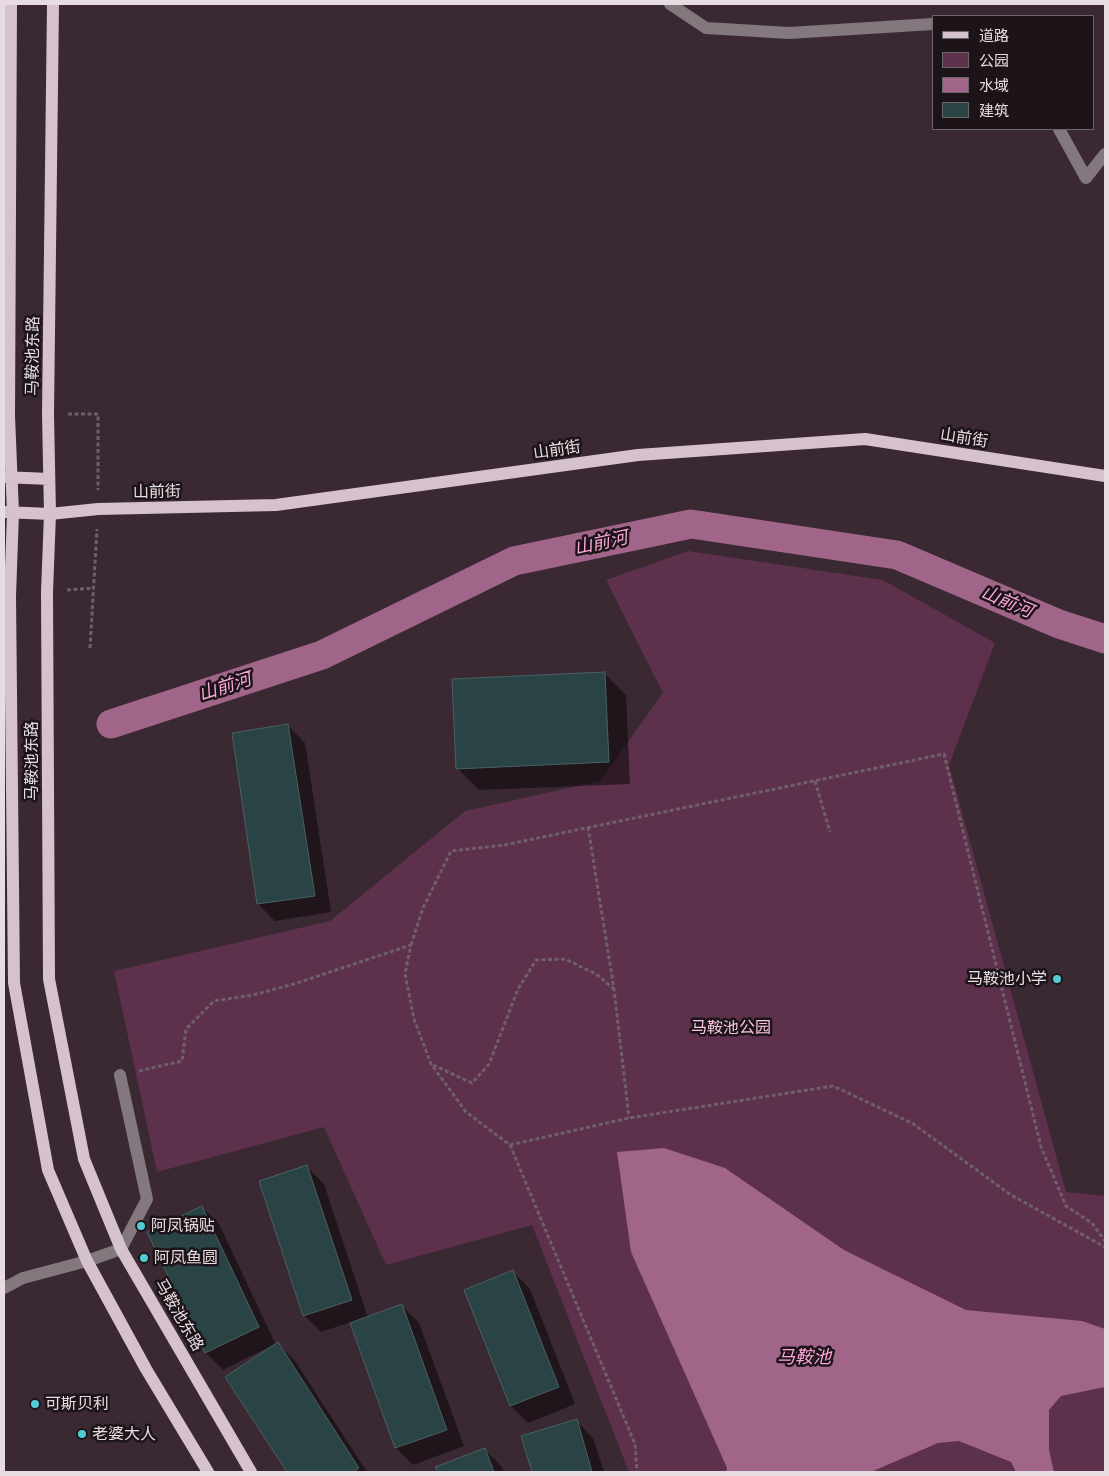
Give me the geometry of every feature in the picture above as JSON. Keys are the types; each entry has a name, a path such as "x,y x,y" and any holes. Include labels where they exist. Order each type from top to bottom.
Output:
{"main road":[{"name":"马鞍池东路","path":"11,4 8,512 14,983 48,1170 87,1261 146,1369 208,1472"},
{"name":"马鞍池东路","path":"53,4 48,414 50,514 47,592 49,980 84,1159 121,1249 251,1472"},
{"name":"山前街","path":"8,512 50,514 98,509 276,505 638,455 865,439 1105,476"},
{"path":"8,477 49,479"}],"street":[{"path":"670,4 706,28 789,32 932,24"},
{"path":"1060,130 1086,178 1105,154"},
{"path":"4,1288 23,1278 87,1261 121,1249 147,1199 120,1075"}],"path":[{"path":"48,414 98,414 98,509 90,648"},
{"path":"637,1472 635,1444 510,1145 466,1112 431,1064 414,1019 405,974 411,945 423,908 451,852 504,845 944,754 1042,1147 1066,1206 1092,1223 1105,1241"},
{"path":"815,781 830,832"},
{"path":"588,827 614,989 629,1118"},
{"path":"120,1075 182,1061 186,1029 214,1001 253,995 294,984 411,945"},
{"path":"431,1064 472,1083 489,1064 518,989 536,960 565,959 596,974 614,989"},
{"path":"510,1145 629,1118 833,1086 912,1123 1011,1195 1105,1247"}],"green space":[{"name":"马鞍池公园","path":"688,551 883,580 995,643 949,765 1066,1192 1105,1196 1105,1472 629,1472 532,1225 386,1265 324,1127 157,1172 114,971 330,921 465,811 600,781 663,693 606,580"}],"water":[{"name":"马鞍池","path":"664,1148 725,1168 844,1250 966,1310 1082,1321 1105,1329 1105,1387 1061,1396 1049,1410 1049,1450 1054,1472 1016,1472 1011,1462 959,1441 938,1443 871,1472 726,1472 727,1468 631,1252 617,1152"}],"building":[{"path":"605,672 609,762 456,769 452,679"},
{"path":"288,724 315,896 257,904 232,733"},
{"path":"307,1165 352,1300 303,1316 259,1181"},
{"path":"202,1206 259,1327 205,1353 147,1232"},
{"path":"513,1270 559,1387 510,1406 464,1290"},
{"path":"402,1304 447,1430 395,1448 350,1323"},
{"path":"278,1342 359,1468 353,1472 287,1472 225,1377"},
{"path":"577,1419 592,1472 532,1472 521,1436"},
{"path":"485,1448 494,1472 438,1472 435,1467"}],"waterway":[{"name":"山前河","path":"111,724 322,655 514,561 691,524 897,555 1059,624 1105,639"}],"place":[{"name":"马鞍池小学","path":"1057,979"},
{"name":"阿凤锅贴","path":"141,1226"},
{"name":"阿凤鱼圆","path":"144,1258"},
{"name":"可斯贝利","path":"35,1404"},
{"name":"老婆大人","path":"82,1434"}]}
